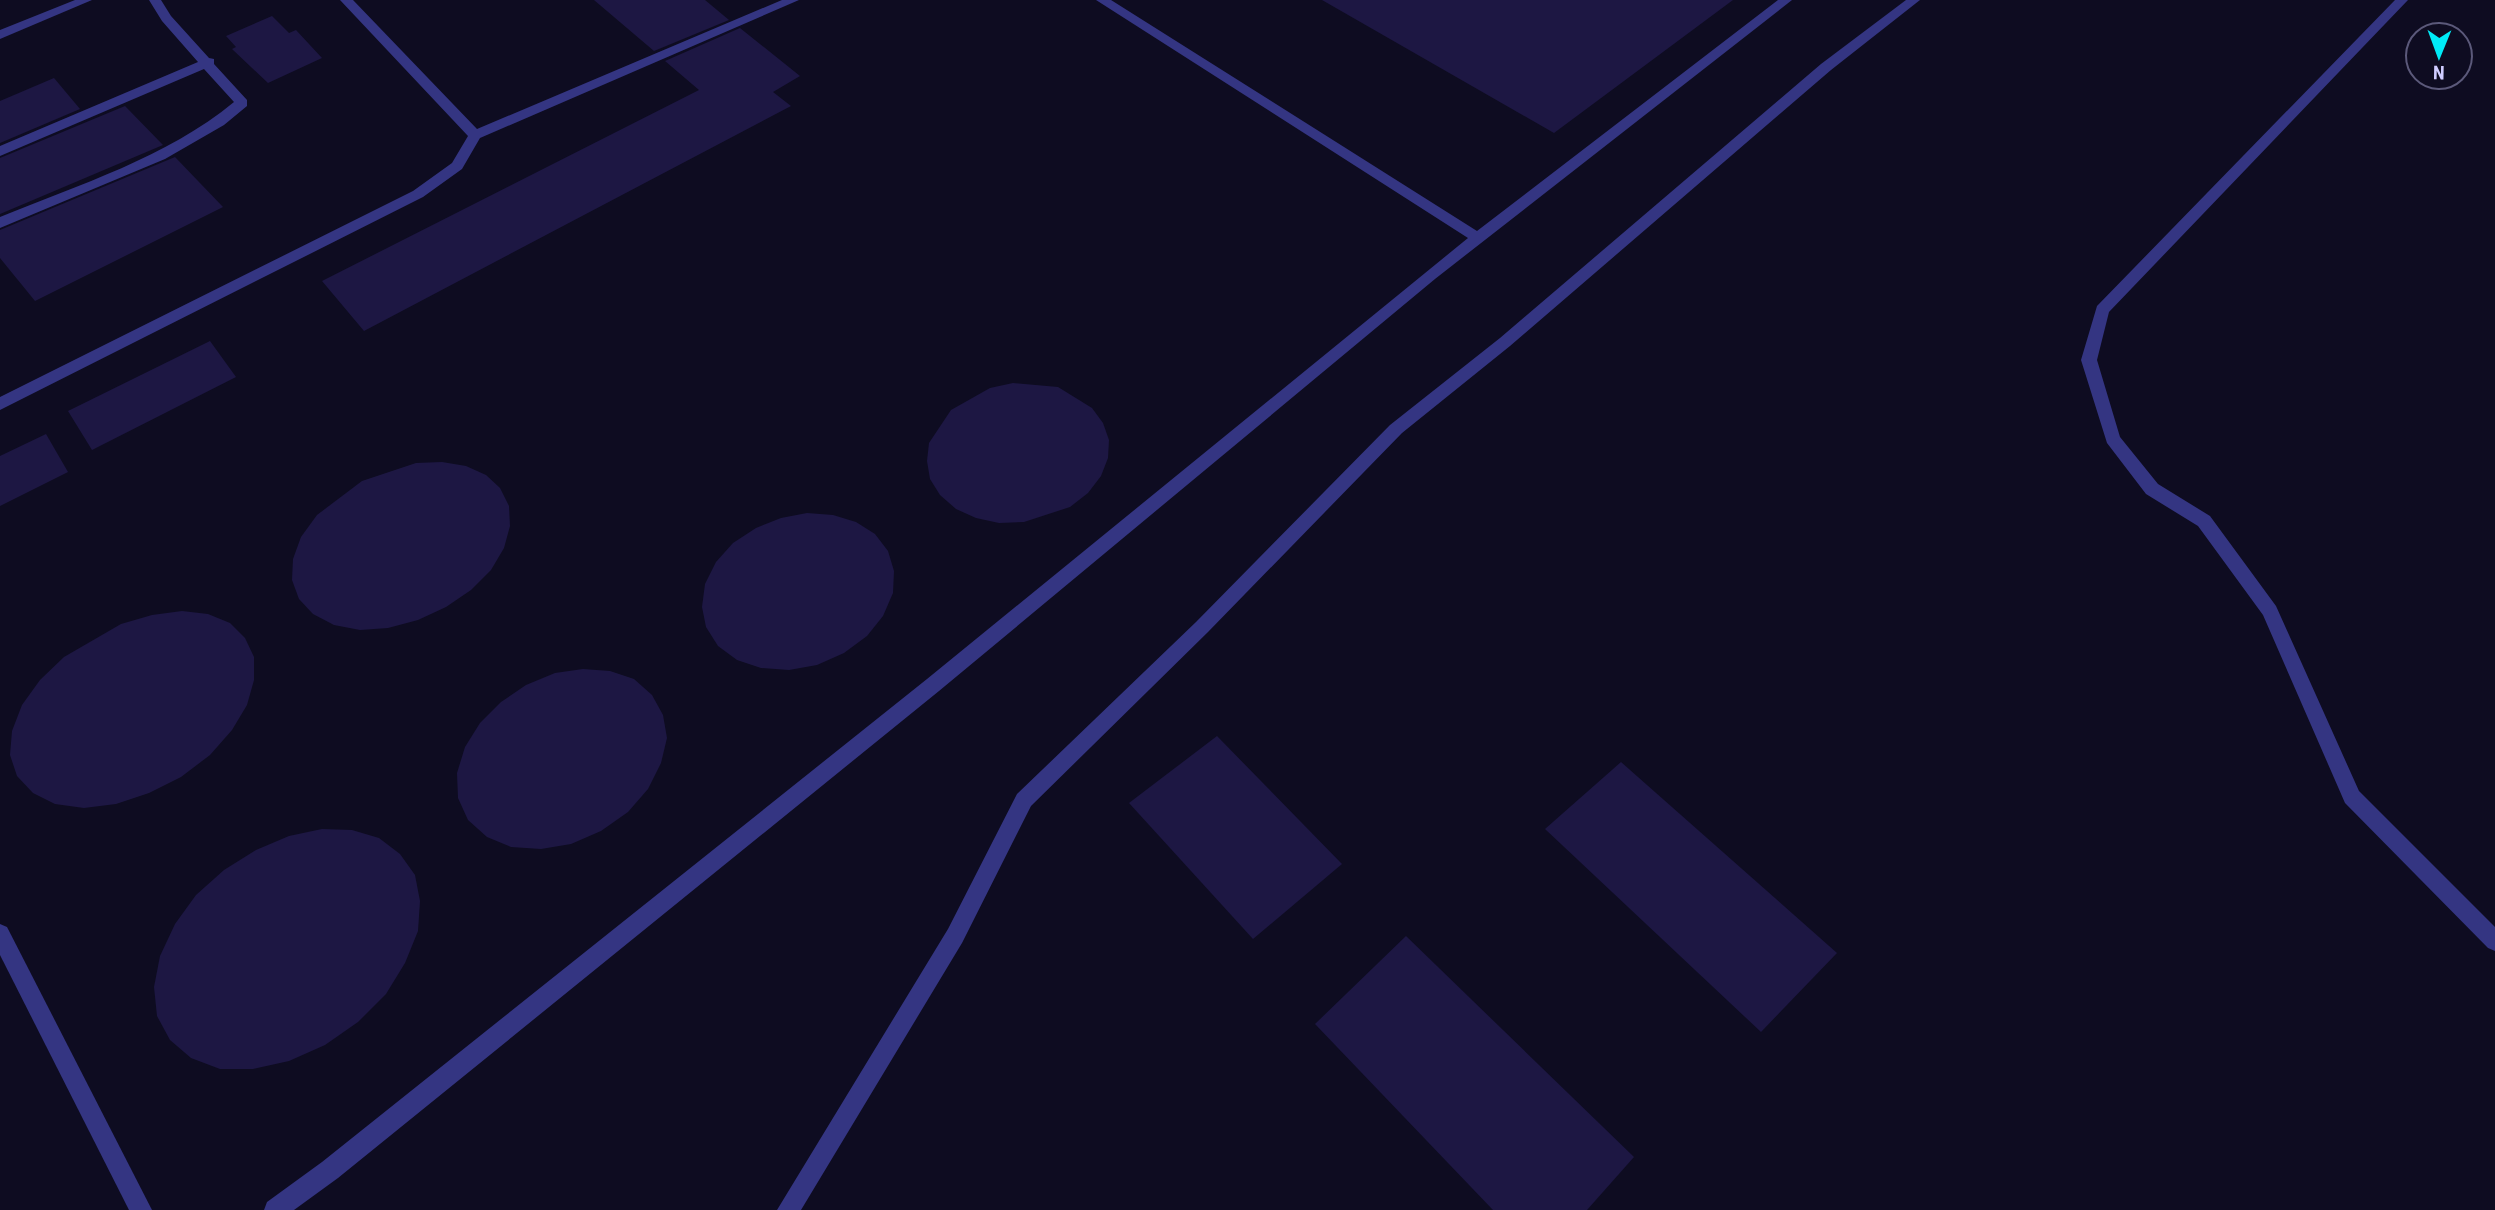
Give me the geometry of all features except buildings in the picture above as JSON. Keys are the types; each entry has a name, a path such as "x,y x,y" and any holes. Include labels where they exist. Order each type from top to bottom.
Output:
{"lane":[{"path":"0,35 86,0"},
{"path":"0,223 162,154 221,123 242,103 209,62 166,18 155,0"},
{"path":"346,0 475,135"},
{"path":"0,404 418,194 457,166 475,135 793,0"},
{"path":"1102,0 1478,238"},
{"path":"275,1210 330,1170 933,685 1478,238 1786,0"},
{"path":"788,1210 955,936 1024,800 1202,627 1396,429 1505,342 1826,67 1914,0"},
{"path":"2402,0 2102,310 2089,360 2113,439 2152,489 2204,521 2270,611 2352,797 2495,941"},
{"path":"0,151 209,62"},
{"path":"0,934 141,1210"}]}
